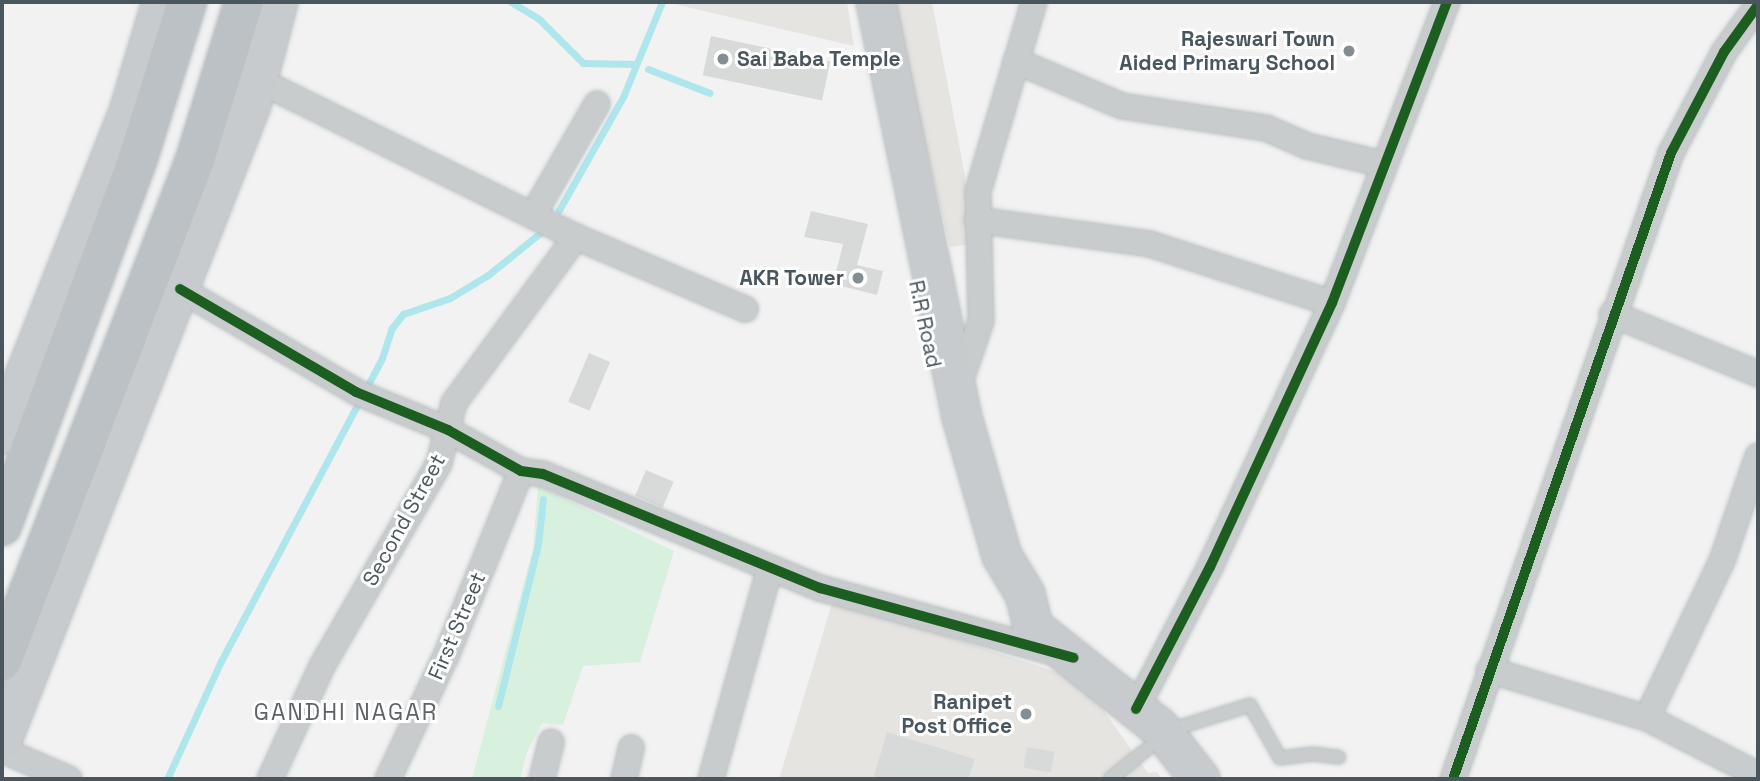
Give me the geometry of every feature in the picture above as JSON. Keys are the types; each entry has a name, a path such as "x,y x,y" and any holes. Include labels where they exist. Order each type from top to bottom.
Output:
{"highway":[{"path":"2,526 137,161 187,2"},
{"path":"2,661 195,160 244,2"}],"main road":[{"path":"2,434 129,112 162,2"},
{"path":"2,740 180,289 258,80 278,2"},
{"name":"R.R Road","path":"859,2 946,426 971,524 1005,607 1074,658 1200,779"},
{"name":"R.R Road","path":"876,2 956,393 992,530 1025,594 1034,626"},
{"name":"R.R Road","path":"1142,722 1170,779"}],"street":[{"path":"956,393 981,321 978,191 1034,2"},
{"path":"1142,722 1332,303 1381,183 1382,164 1447,2"},
{"path":"1453,779 1612,314 1671,153 1724,52 1758,5"},
{"path":"1016,61 1122,106 1266,128 1307,146 1382,164"},
{"path":"258,80 534,213 576,237 745,309"},
{"path":"534,213 597,104"},
{"path":"977,220 1150,244 1332,303"},
{"name":"Second Street","path":"270,779 322,666 439,463 454,403 576,237"},
{"path":"180,289 368,397 448,430 522,471 543,474 820,588 1074,658"},
{"path":"1612,314 1758,374"},
{"path":"1647,718 1722,561 1758,456"},
{"name":"First Street","path":"388,779 446,656 522,471"},
{"path":"710,779 771,568"},
{"path":"1489,670 1647,718 1758,775"},
{"path":"542,779 551,742"},
{"path":"624,779 631,748"},
{"path":"2,750 69,779"}],"lane":[{"path":"1110,779 1142,722 1250,705 1280,758 1312,754 1339,757"}],"shaded area":[{"path":"847,2 854,46 674,4"},
{"path":"891,2 932,2 965,176 972,244 950,247"},
{"path":"833,600 1082,680 1148,773 1157,772 1162,779 779,779"}],"green space":[{"path":"538,486 674,551 640,662 583,666 563,725 542,723 527,752 520,779 472,779 533,548"}],"building":[{"path":"711,36 830,61 822,100 703,75"},
{"path":"811,211 868,224 857,265 883,271 877,295 833,284 843,244 804,237"},
{"path":"589,353 610,362 589,411 568,402"},
{"path":"646,470 674,482 663,507 635,496"},
{"path":"887,732 975,759 968,779 873,779"},
{"path":"1027,747 1055,752 1051,773 1023,768"}],"waterway":[{"path":"511,2 539,19 583,63 636,64"},
{"path":"559,210 623,97 662,2"},
{"path":"648,69 710,93"},
{"path":"167,779 220,663 382,358 392,328 403,314 450,298 488,275 540,233"},
{"path":"498,706 538,544 543,499"}],"cycle path":[{"path":"1136,709 1210,567 1332,303 1447,2"},
{"path":"1453,779 1671,153 1724,52 1758,5"},
{"path":"180,289 356,392 448,430 521,471 543,474 820,588 1074,658"}],"place":[{"name":"Rajeswari Town Aided Primary School","path":"1349,51"},
{"name":"Sai Baba Temple","path":"723,59"},
{"name":"AKR Tower","path":"858,278"},
{"name":"Ranipet Post Office","path":"1026,714"}],"district":[{"name":"GANDHI NAGAR","path":"346,712"}]}
